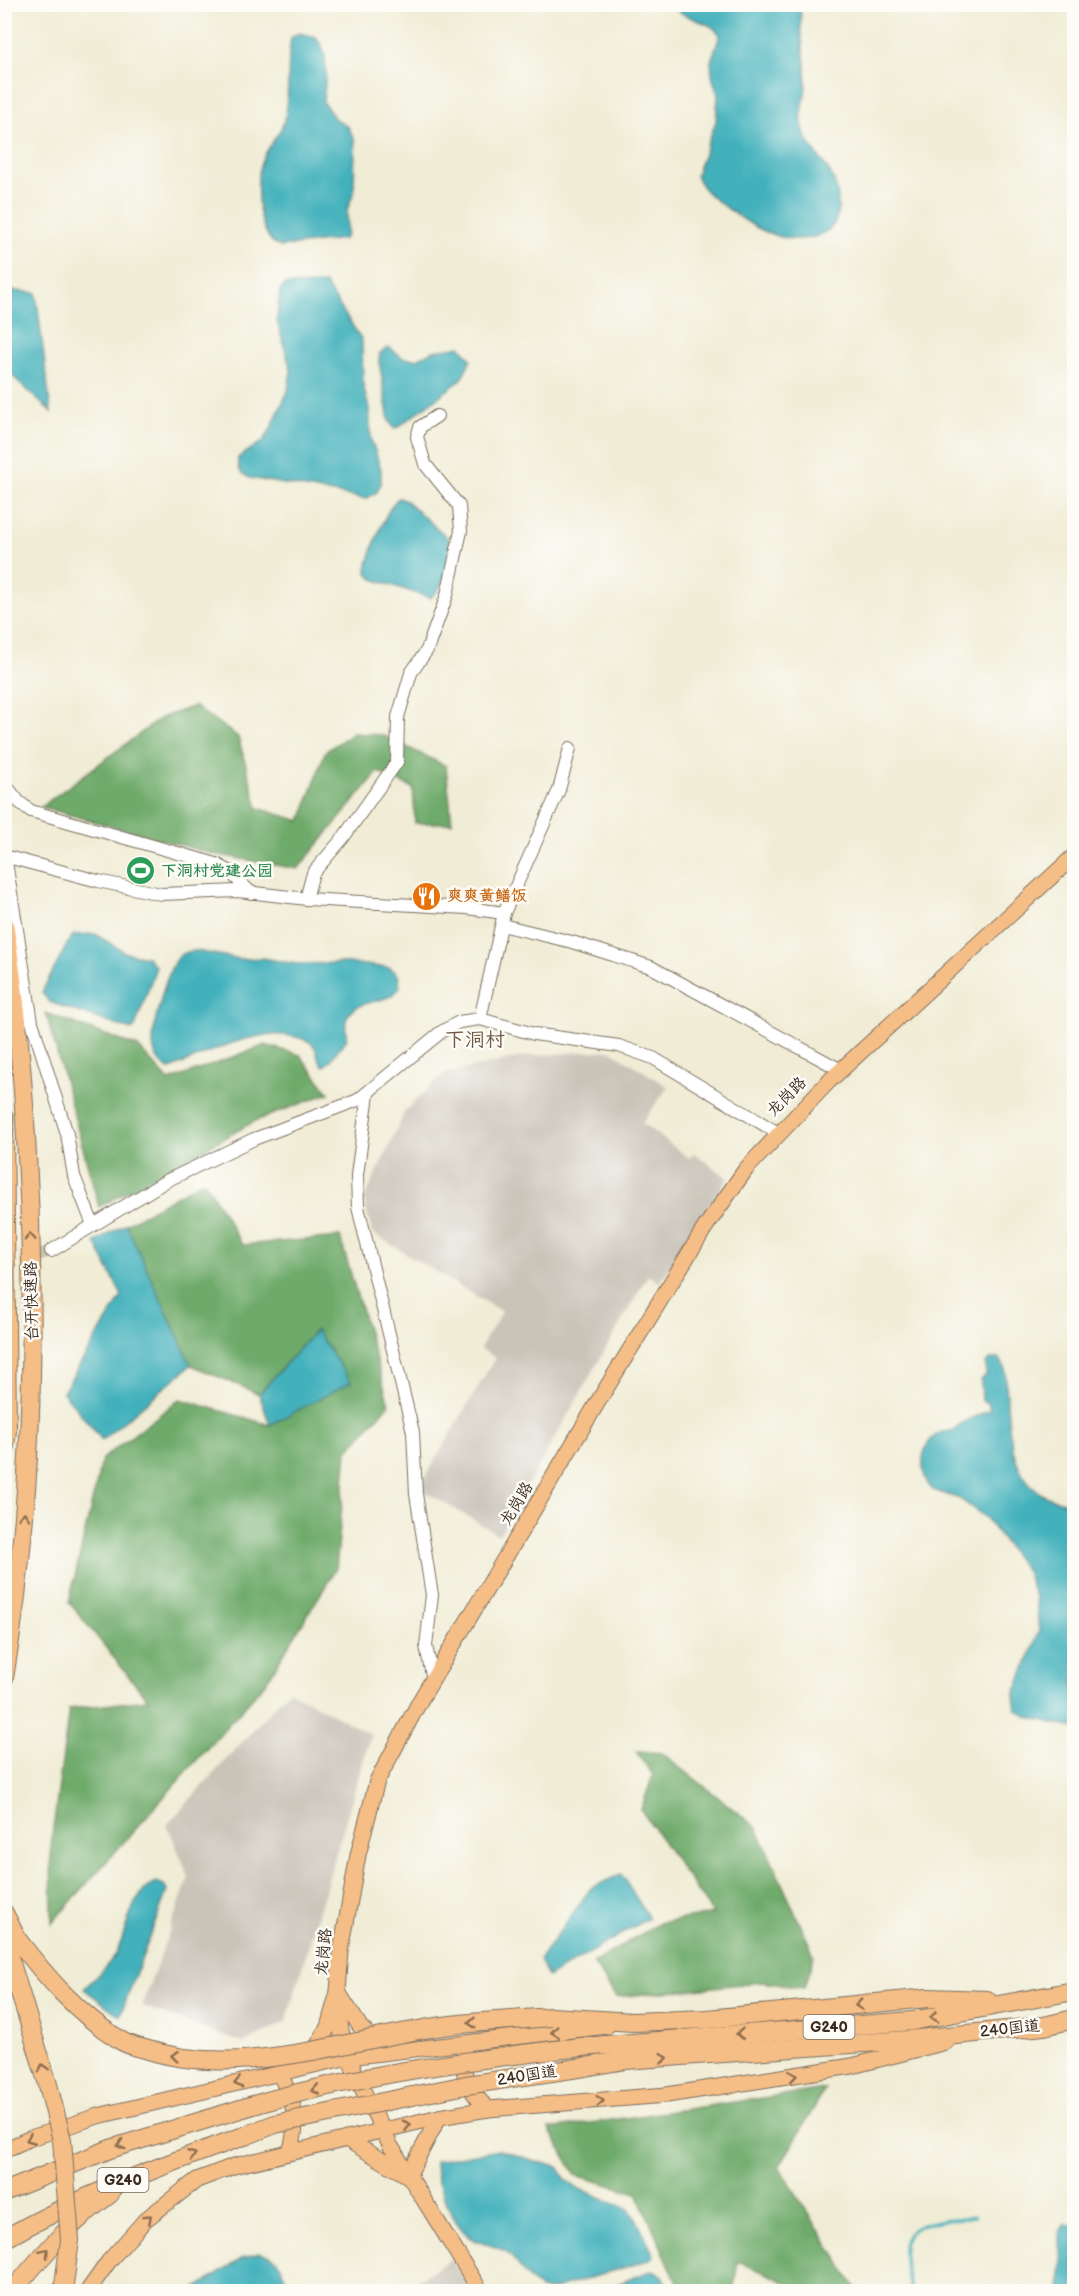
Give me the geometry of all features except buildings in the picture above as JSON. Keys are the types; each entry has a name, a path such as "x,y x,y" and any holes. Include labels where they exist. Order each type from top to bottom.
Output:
{"highway":[{"name":"台开快速路","path":"4,923 23,1068 33,1319 32,1428 16,1593 4,1678"},
{"name":"台开快速路","path":"4,1117 7,1373 4,1451"},
{"path":"4,1914 9,1942 62,2140 70,2240 63,2292"},
{"path":"9,1942 52,1984 121,2042 162,2055 206,2060 252,2060 451,2025 551,2017 633,2022 707,2019 928,1998 1022,2001"},
{"name":"240国道","path":"4,2192 110,2149 272,2099 466,2061 581,2047 912,2021 1074,1991"},
{"name":"240国道","path":"4,2239 54,2211 134,2176 275,2124 456,2087 625,2060 985,2032 1044,2026 1074,2019"},
{"path":"12,2292 48,2247 81,2215 134,2176"}],"main road":[{"name":"龙岗路","path":"481,2292 408,2176 383,2130 348,2057 341,2031 338,1992 349,1899 374,1791 383,1767 705,1226 746,1169 778,1133 841,1070 1074,856"},
{"path":"338,1992 361,2028 381,2046 393,2052"},
{"path":"304,2068 328,2028 338,1992"},
{"path":"4,2150 31,2138 98,2116 348,2057 633,2022"},
{"path":"87,2292 109,2261 146,2219 197,2180 234,2166 439,2117 488,2109 667,2096 852,2066 985,2032"},
{"path":"466,2043 463,2071 472,2095 488,2109"},
{"path":"279,2073 295,2107 296,2134 290,2152"},
{"path":"346,2139 408,2176 439,2117"}],"street":[{"path":"306,899 314,873 343,838 397,762 399,752 396,726 408,684 415,664 427,650 447,595 457,554 461,513 454,497 426,466 417,437 420,427 437,416"},
{"path":"480,1019 503,919 559,790 570,748"},
{"path":"4,783 19,802 31,811 216,864 229,871 251,892"},
{"path":"93,1226 74,1176 67,1134 32,1022 5,856 98,881 154,893 251,892 306,899 467,908 651,967 841,1070"},
{"path":"51,1251 166,1181 216,1156 293,1124 344,1107 368,1094 441,1032 459,1022 480,1019 534,1034 619,1046 644,1054 778,1133"},
{"path":"368,1094 357,1175 358,1207 413,1432 416,1494 432,1595 426,1646 433,1680"}],"shaded area":[{"path":"610,1050 668,1087 642,1123 689,1158 694,1153 728,1178 660,1283 648,1275 499,1535 419,1488 495,1358 480,1348 502,1312 372,1233 364,1200 405,1111 443,1074 526,1056"},
{"path":"289,1690 371,1735 286,2022 243,2043 142,2006 189,1877 167,1825"},
{"path":"451,2259 472,2291 398,2292"}],"green space":[{"path":"194,706 238,737 258,808 301,821 325,752 353,733 382,735 446,766 452,823 415,823 413,788 378,772 298,869 213,854 41,807 161,718"},
{"path":"46,1013 138,1047 169,1081 265,1045 300,1055 329,1093 255,1121 99,1207"},
{"path":"204,1180 242,1245 340,1237 389,1404 347,1451 336,1569 266,1682 52,1923 51,1845 69,1709 148,1700 69,1602 102,1459 180,1399 270,1425 316,1330 259,1394 191,1365 126,1224"},
{"path":"636,1751 662,1753 757,1828 814,1955 804,1988 762,1982 616,1997 593,1963 660,1923 713,1914 641,1810 653,1775"},
{"path":"825,2089 779,2167 858,2291 806,2291 738,2261 733,2291 681,2291 637,2193 576,2175 549,2129"}],"water":[{"path":"673,5 801,5 806,76 802,123 810,145 829,171 838,194 837,215 834,224 828,230 806,239 772,234 726,208 700,183 696,175 716,121 718,96 712,76 711,61 720,35 709,25 683,14"},
{"path":"299,33 316,37 321,44 326,68 323,102 335,119 348,127 355,141 354,191 347,211 347,234 344,239 280,247 267,234 262,223 259,211 258,175 262,159 285,120 291,38"},
{"path":"325,284 362,340 363,385 369,408 371,439 381,469 381,483 377,492 366,499 250,478 240,471 238,465 238,458 263,441 288,391 291,370 277,321 280,290 285,285"},
{"path":"5,290 36,293 51,412 5,369"},
{"path":"460,346 471,359 461,380 394,428 389,421 379,361 380,353 389,347 403,358 417,359 433,351"},
{"path":"399,498 406,501 448,538 450,553 447,570 440,587 430,598 373,579 367,573 378,533 389,511"},
{"path":"95,934 126,953 147,957 156,967 135,1027 131,1030 49,1002 42,992 70,939 74,935"},
{"path":"196,951 241,959 262,958 297,964 348,963 391,968 398,975 400,986 389,996 351,1011 345,1026 346,1041 339,1047 331,1061 324,1066 319,1061 314,1047 308,1041 291,1036 273,1035 237,1042 170,1069 160,1062 153,1047 158,1012 174,963 182,954"},
{"path":"126,1224 191,1365 102,1440 63,1392 122,1296 95,1242"},
{"path":"316,1330 351,1382 270,1425 259,1394"},
{"path":"990,1359 1000,1359 1005,1368 1010,1438 1021,1470 1030,1484 1043,1495 1074,1505 1074,1728 1028,1717 1016,1709 1014,1696 1039,1632 1036,1600 1026,1571 986,1518 960,1499 933,1490 924,1473 924,1453 933,1437 951,1431 965,1421 990,1410 988,1403 982,1400 981,1380 986,1375 986,1363"},
{"path":"621,1874 649,1918 548,1977 539,1960 591,1888"},
{"path":"157,1882 164,1885 167,1891 120,2016 84,1989 116,1954 130,1914 140,1895"},
{"path":"499,2150 559,2168 566,2180 577,2188 627,2208 636,2218 654,2256 648,2260 552,2290 544,2290 532,2283 507,2253 477,2241 466,2233 452,2215 438,2180 435,2161"},
{"path":"1065,2224 1074,2225 1074,2291 1060,2291 1062,2263 1059,2233"},
{"path":"259,2253 270,2256 283,2270 286,2281 278,2291 192,2291 243,2258"},
{"path":"653,2270 662,2275 670,2291 599,2291"}],"waterway":[{"path":"911,2292 903,2249 905,2239 911,2231 930,2222 974,2217"}],"tunnel":[{"path":"4,1266 51,1251"}],"place":[{"name":"下洞村党建公园","path":"140,871"},
{"name":"爽爽黄鳝饭","path":"426,896"}],"district":[{"name":"下洞村","path":"475,1040"}]}
